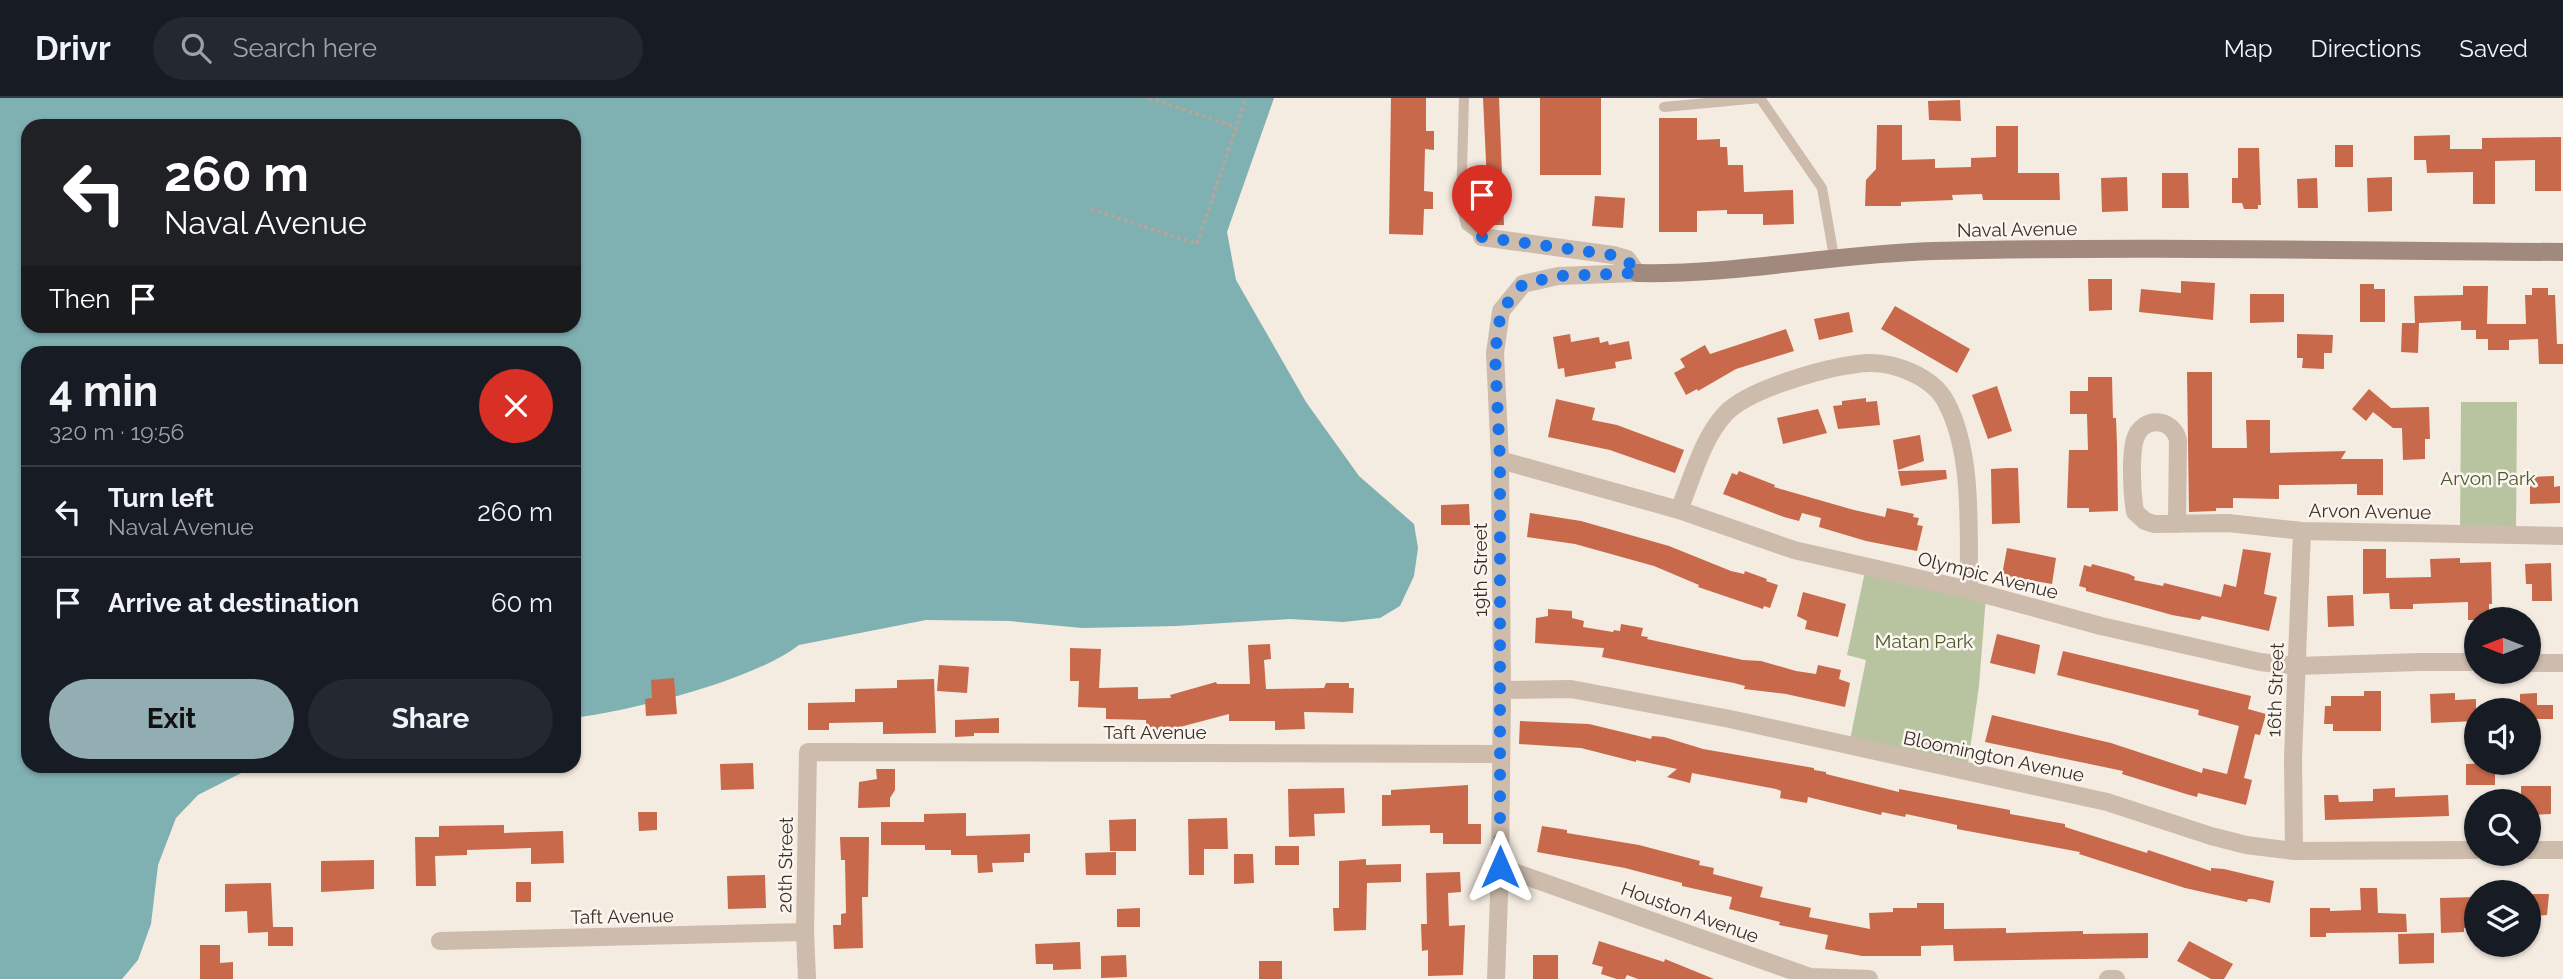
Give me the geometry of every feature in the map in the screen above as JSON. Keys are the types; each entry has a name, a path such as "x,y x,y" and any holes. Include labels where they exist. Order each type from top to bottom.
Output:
{"street":[{"path":"1482,237 1613,255 1627,260 1637,273"},
{"name":"Naval Avenue","path":"1637,273 1675,274 1729,270 1835,257 1928,251 2043,249 2563,252"},
{"name":"19th Street","path":"1496,979 1502,690 1500,460 1495,353 1501,311 1523,284 1558,276 1637,273"},
{"path":"1679,510 1712,433 1733,407 1763,390 1830,370 1870,363 1889,366 1925,379 1945,400 1954,420 1966,488 1969,590"},
{"name":"Arvon Avenue","path":"2177,524 2176,431 2164,422 2144,424 2134,440 2134,512 2154,524 2177,524 2228,523 2301,531 2563,536"},
{"name":"Olympic Avenue","path":"1500,460 1679,510 1794,550 1969,590 2114,629 2260,663 2297,666 2464,662"},
{"name":"16th Street","path":"2294,851 2293,758 2301,531"},
{"path":"2541,663 2563,663"},
{"name":"Bloomington Avenue","path":"1502,690 1571,689 1730,719 2107,802 2246,845 2294,851 2464,850"},
{"name":"Taft Avenue","path":"808,751 1501,754"},
{"name":"20th Street","path":"807,979 805,932 808,751"},
{"path":"2541,850 2563,850"},
{"name":"Houston Avenue","path":"1500,867 1810,978 1869,979"},
{"name":"Taft Avenue","path":"440,941 805,932"},
{"path":"2108,979 2116,979"}],"lane":[{"path":"1464,98 1461,205 1466,225 1482,237"},
{"path":"1664,107 1760,98 1822,188 1835,257"}],"path":[{"path":"1150,98 1236,127"},
{"path":"1091,209 1197,244 1246,98"}],"green space":[{"name":"Arvon Park","path":"2461,402 2517,402 2516,535 2460,534"},
{"name":"Matan Park","path":"1866,567 1986,596 1979,686 1967,771 1849,745 1866,660 1847,655"}],"water":[{"path":"0,98 1274,98 1227,232 1236,280 1306,402 1359,476 1414,524 1418,548 1414,576 1400,606 1380,618 1343,622 1290,619 1082,628 1009,621 926,620 799,645 778,658 723,682 659,701 581,717 581,346 21,346 21,773 241,773 198,795 176,818 158,865 151,924 138,960 122,979 0,979"}],"building":[{"path":"1391,98 1426,98 1426,131 1434,131 1434,150 1425,149 1424,191 1433,192 1433,209 1424,209 1423,235 1389,234"},
{"path":"1483,98 1499,98 1504,225 1489,225"},
{"path":"1540,98 1601,98 1601,175 1540,175"},
{"path":"1960,100 1961,121 1929,120 1928,101"},
{"path":"1659,118 1697,118 1697,140 1720,139 1720,147 1727,147 1728,165 1743,165 1744,192 1793,190 1794,224 1763,225 1763,214 1727,214 1727,210 1697,211 1697,232 1659,232"},
{"path":"1877,125 1902,125 1902,160 1935,159 1935,168 1971,167 1971,158 1996,157 1996,126 2018,126 2018,173 2059,173 2060,200 1983,200 1982,194 1952,195 1953,200 1901,202 1901,206 1865,206 1866,180 1876,169"},
{"path":"2450,135 2450,149 2482,149 2482,138 2561,137 2561,191 2535,191 2535,160 2495,161 2495,204 2473,204 2473,172 2427,173 2426,160 2414,160 2414,136"},
{"path":"2335,145 2353,145 2353,167 2335,167"},
{"path":"2238,148 2259,148 2261,205 2258,205 2258,209 2244,209 2242,203 2232,203 2232,178 2238,178"},
{"path":"2162,173 2188,173 2189,208 2162,208"},
{"path":"2127,177 2128,211 2102,212 2101,178"},
{"path":"2392,177 2392,211 2368,212 2367,178"},
{"path":"2317,178 2318,208 2298,208 2297,179"},
{"path":"1595,196 1625,198 1623,228 1592,226"},
{"path":"2088,279 2112,279 2112,310 2089,311"},
{"path":"2181,281 2215,283 2213,320 2139,312 2141,289 2181,293"},
{"path":"2360,284 2374,284 2374,289 2385,289 2385,322 2360,322"},
{"path":"2463,286 2488,286 2487,324 2526,324 2525,295 2532,295 2532,288 2548,288 2548,295 2555,295 2557,344 2563,344 2563,364 2539,364 2538,339 2509,340 2509,350 2488,350 2488,339 2476,339 2476,330 2461,330 2461,321 2419,323 2418,353 2401,352 2402,323 2415,323 2414,296 2463,295"},
{"path":"2250,294 2284,294 2284,322 2250,323"},
{"path":"1895,306 1970,349 1957,373 1881,329"},
{"path":"1849,312 1853,332 1819,340 1814,319"},
{"path":"1786,329 1794,351 1736,369 1698,391 1697,389 1686,395 1674,373 1685,367 1680,359 1705,345 1710,354"},
{"path":"1570,334 1571,342 1599,337 1600,343 1608,341 1609,345 1629,341 1632,359 1615,362 1616,368 1565,377 1564,368 1558,369 1553,337"},
{"path":"2297,334 2333,335 2332,353 2324,353 2324,369 2302,368 2303,358 2297,358"},
{"path":"2187,372 2212,372 2212,448 2247,448 2246,420 2270,420 2270,453 2346,451 2341,459 2383,459 2383,495 2357,495 2357,484 2279,485 2279,499 2233,498 2233,508 2189,512"},
{"path":"2088,377 2112,377 2113,418 2116,418 2118,511 2089,512 2089,508 2067,508 2069,450 2088,450 2087,414 2070,414 2070,391 2088,391"},
{"path":"1997,386 2012,431 1988,439 1972,395"},
{"path":"2369,389 2391,408 2429,407 2430,439 2425,439 2425,459 2403,460 2402,428 2393,428 2373,412 2366,421 2352,409"},
{"path":"1866,398 1866,402 1877,401 1880,425 1838,429 1833,406 1842,405 1842,401"},
{"path":"1556,399 1595,408 1592,420 1617,425 1684,450 1675,473 1610,450 1548,437"},
{"path":"1818,409 1827,433 1783,444 1777,418"},
{"path":"1920,435 1924,461 1898,470 1893,440"},
{"path":"2018,468 2020,523 1992,524 1991,469"},
{"path":"1946,470 1947,479 1901,486 1898,471"},
{"path":"1739,471 1775,485 1774,487 1854,510 1885,517 1887,508 1914,514 1913,517 1919,518 1917,525 1923,526 1917,551 1866,541 1819,527 1821,518 1802,513 1799,521 1784,517 1723,494 1732,473 1737,475"},
{"path":"2554,476 2554,487 2560,486 2560,503 2530,504 2530,477"},
{"path":"1469,504 1470,525 1441,525 1441,505"},
{"path":"1530,513 1581,521 1669,546 1731,571 1744,574 1745,571 1778,585 1770,608 1764,606 1763,609 1698,587 1699,585 1654,566 1575,544 1527,537"},
{"path":"2007,548 2056,558 2052,584 2002,575"},
{"path":"2243,549 2271,553 2264,594 2277,597 2269,631 2202,616 2200,620 2172,615 2086,591 2086,588 2079,586 2084,565 2091,567 2092,564 2129,574 2135,577 2134,580 2163,586 2164,583 2221,597 2224,584 2236,587"},
{"path":"2363,549 2386,549 2386,578 2431,577 2430,559 2460,558 2460,563 2491,562 2492,604 2489,604 2489,607 2468,607 2468,602 2413,604 2413,609 2390,609 2389,593 2363,594"},
{"path":"2551,563 2552,601 2532,601 2532,584 2526,584 2525,564"},
{"path":"1803,592 1846,604 1838,637 1805,629 1807,621 1797,616"},
{"path":"2353,595 2354,626 2328,627 2327,596"},
{"path":"1548,609 1572,611 1572,618 1584,621 1583,627 1613,632 1620,631 1621,624 1643,628 1641,636 1648,637 1647,639 1743,660 1761,661 1816,674 1818,665 1841,670 1839,679 1850,683 1845,707 1786,694 1744,689 1745,686 1734,683 1602,657 1604,648 1535,643 1536,618 1548,616"},
{"path":"1997,634 2040,645 2035,674 1990,663"},
{"path":"1270,644 1271,659 1264,660 1266,689 1324,688 1326,683 1349,683 1349,688 1354,688 1353,713 1304,712 1305,729 1275,730 1275,721 1229,721 1229,714 1161,732 1146,732 1146,720 1106,719 1106,708 1078,707 1079,681 1070,681 1070,648 1101,649 1099,688 1138,687 1138,699 1171,698 1170,695 1216,682 1250,684 1248,645"},
{"path":"2063,651 2251,696 2248,709 2266,714 2260,735 2255,734 2244,778 2252,780 2246,805 2198,793 2197,797 2186,794 2122,774 2123,771 1985,742 1992,715 2111,743 2202,773 2203,768 2227,774 2239,726 2198,715 2199,710 2057,675"},
{"path":"939,665 969,667 967,693 937,691"},
{"path":"674,678 677,714 646,716 645,699 652,698 651,680"},
{"path":"934,679 936,733 883,734 883,722 829,723 829,730 808,730 808,703 855,702 855,689 897,688 897,680"},
{"path":"2364,691 2381,691 2381,731 2333,731 2333,724 2324,724 2325,706 2331,706 2331,696 2364,696"},
{"path":"2455,693 2455,700 2464,700 2464,722 2431,723 2430,694"},
{"path":"2537,693 2537,698 2520,698 2520,694"},
{"path":"2541,705 2553,705 2553,719 2541,719"},
{"path":"999,718 999,733 974,733 974,736 955,737 955,720"},
{"path":"1520,721 1589,724 1651,739 1652,736 1664,737 1703,749 1814,768 1826,774 1899,792 1899,789 2010,810 2010,814 2065,824 2065,827 2211,871 2211,868 2224,869 2274,881 2270,903 2253,899 2248,899 2247,902 2185,888 2079,854 2080,852 1957,829 1957,825 1906,814 1905,817 1882,812 1881,815 1808,797 1807,803 1780,798 1781,791 1776,789 1692,773 1690,783 1667,777 1677,769 1581,748 1519,744"},
{"path":"753,763 754,789 721,790 720,764"},
{"path":"876,769 895,769 895,790 890,798 890,807 858,808 859,782 877,779"},
{"path":"2466,775 2495,775 2495,785 2466,785"},
{"path":"1468,785 1468,824 1481,824 1481,844 1443,844 1443,833 1430,833 1430,825 1382,826 1382,795 1391,795 1391,790"},
{"path":"2521,786 2551,786 2551,814 2541,814 2541,789 2521,789"},
{"path":"1344,788 1345,813 1314,814 1315,836 1289,837 1288,789"},
{"path":"2395,788 2395,797 2448,795 2449,816 2325,820 2324,795 2338,795 2339,802 2373,801 2373,789"},
{"path":"638,812 657,812 657,830 639,831"},
{"path":"966,813 966,836 1030,834 1030,853 1024,853 1024,862 992,863 993,872 978,873 977,855 951,855 951,850 925,850 925,845 881,845 881,822 924,822 924,814"},
{"path":"1227,818 1228,849 1204,849 1204,875 1189,875 1188,819"},
{"path":"1136,819 1136,851 1110,851 1109,820"},
{"path":"504,825 504,833 563,831 564,863 531,864 531,848 467,850 467,855 435,856 436,886 416,886 415,837 439,837 439,826"},
{"path":"1542,826 1639,845 1700,861 1699,865 1714,868 1713,874 1763,887 1760,897 1811,908 1809,917 1870,929 1869,913 1893,912 1893,908 1917,908 1917,903 1944,903 1944,929 2006,928 2006,933 2148,933 2148,958 1954,961 1953,945 1921,946 1921,956 1862,956 1825,949 1828,935 1779,925 1780,922 1729,909 1732,897 1682,886 1682,883 1625,868 1537,852"},
{"path":"840,837 869,837 868,897 862,897 863,948 834,949 833,925 841,925 841,914 846,913 845,860 841,860"},
{"path":"1275,846 1299,846 1299,865 1275,865"},
{"path":"1116,852 1116,875 1086,875 1085,853"},
{"path":"1234,854 1253,854 1254,883 1234,884"},
{"path":"1366,859 1366,865 1401,864 1401,882 1367,883 1366,930 1334,931 1333,908 1339,908 1339,861"},
{"path":"374,860 374,889 321,892 321,861"},
{"path":"1460,872 1461,892 1448,893 1449,926 1465,925 1463,975 1428,976 1428,950 1422,951 1421,924 1427,924 1426,873"},
{"path":"765,875 766,908 728,909 727,876"},
{"path":"516,882 531,882 531,902 516,902"},
{"path":"271,883 273,927 293,927 293,946 268,946 268,932 248,933 247,911 225,912 225,884"},
{"path":"2360,888 2377,888 2378,913 2406,914 2407,932 2326,933 2326,937 2310,937 2310,908 2330,908 2330,911 2361,910"},
{"path":"2541,894 2549,894 2547,915 2541,915"},
{"path":"2464,897 2464,932 2441,933 2440,898"},
{"path":"1140,908 1140,927 1117,927 1117,909"},
{"path":"2434,933 2434,963 2399,964 2398,934"},
{"path":"1599,941 1664,962 1665,959 1714,979 1638,979 1627,975 1625,979 1617,979 1601,974 1603,967 1592,964"},
{"path":"2189,941 2233,964 2224,979 2211,979 2177,961"},
{"path":"1080,942 1081,969 1053,970 1053,964 1036,964 1035,944"},
{"path":"200,945 220,945 220,963 233,962 233,979 200,979"},
{"path":"1126,955 1127,977 1101,978 1101,956"},
{"path":"1533,955 1558,955 1558,979 1533,979"},
{"path":"1259,961 1282,961 1282,979 1259,979"}],"route":[{"path":"1482,237 1613,255 1627,260 1637,273 1558,276 1523,284 1501,311 1495,353 1500,460 1500,867"}]}
